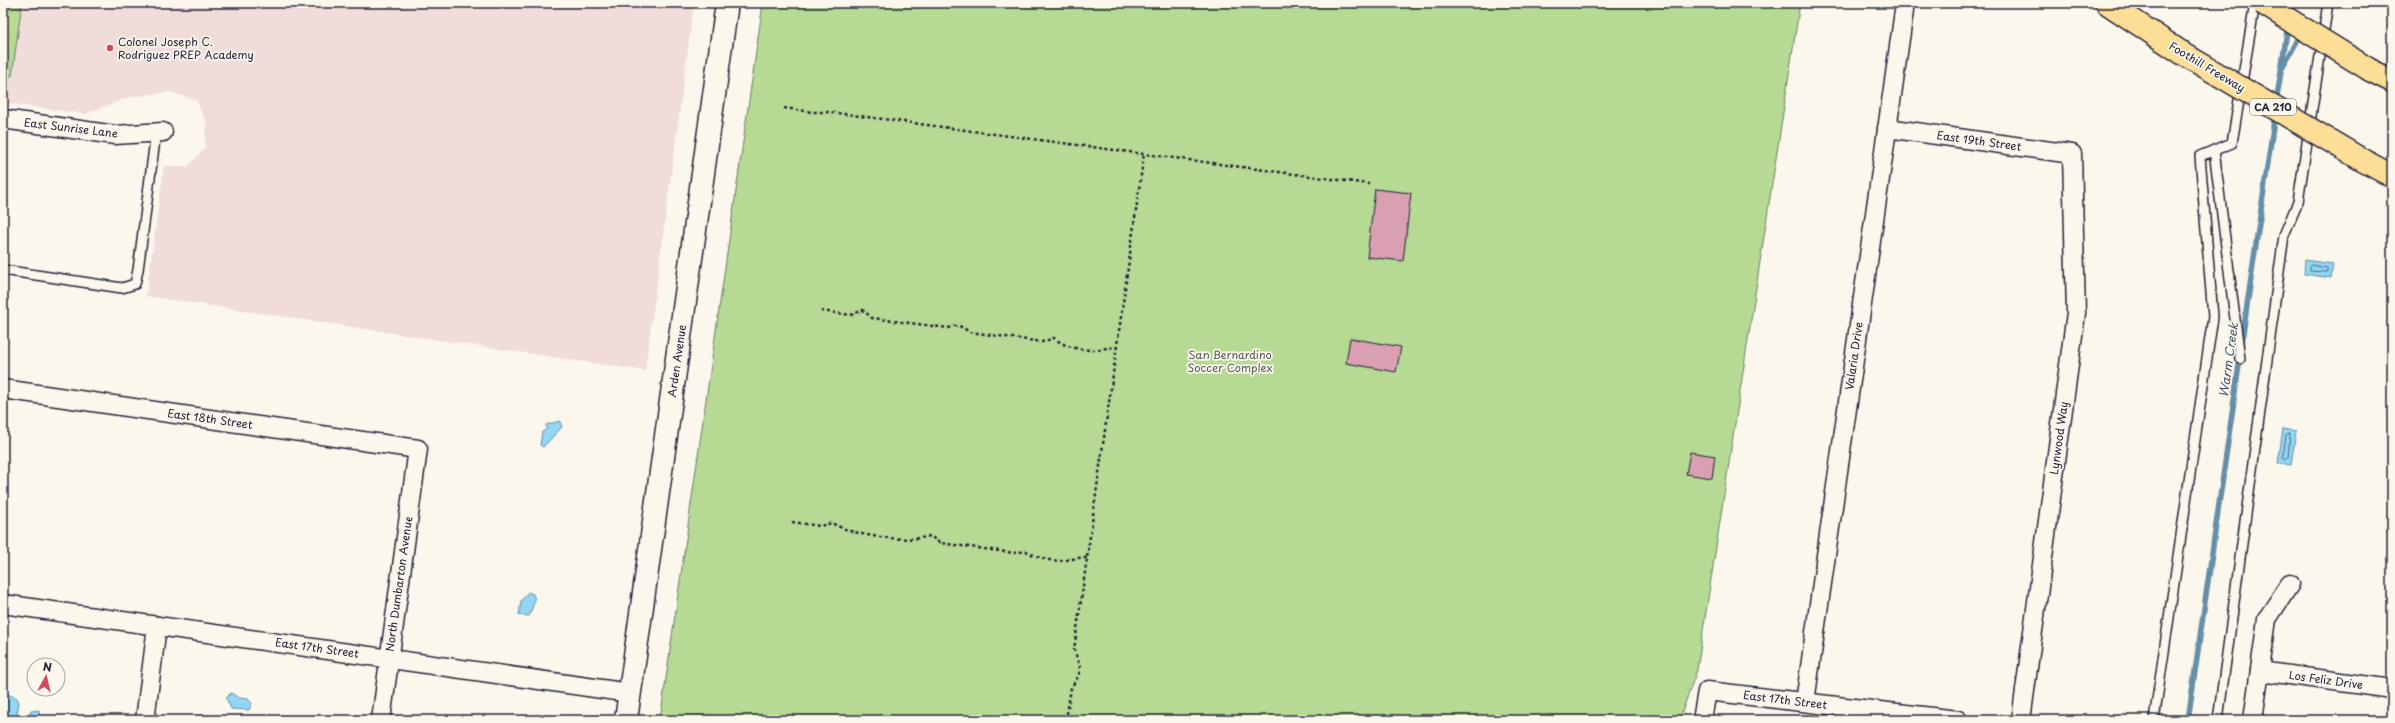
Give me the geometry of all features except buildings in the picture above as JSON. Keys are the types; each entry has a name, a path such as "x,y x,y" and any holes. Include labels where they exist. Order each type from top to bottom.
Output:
{"highway":[{"name":"Foothill Freeway","path":"2107,3 2182,53 2364,161 2392,176"},
{"path":"2262,3 2370,70 2392,81"}],"street":[{"name":"Arden Avenue","path":"626,720 727,3"},
{"name":"Valaria Drive","path":"1805,702 1886,128 1904,11"},
{"name":"East Sunrise Lane","path":"3,119 115,135 160,132"},
{"name":"East 19th Street","path":"1886,128 2072,154"},
{"name":"Lynwood Way","path":"2021,720 2076,313 2072,154"},
{"name":"East 18th Street","path":"3,389 418,449"},
{"name":"North Dumbarton Avenue","path":"381,720 418,449"},
{"path":"2253,720 2267,619 2290,584"},
{"name":"East 17th Street","path":"3,604 630,693"},
{"path":"145,720 157,626"},
{"name":"Los Feliz Drive","path":"2260,671 2392,689"},
{"name":"East 17th Street","path":"1702,720 1707,691 1926,718 1958,720"}],"lane":[{"path":"2154,720 2213,317 2200,156 2232,143 2254,3"},
{"path":"2218,720 2284,234 2298,202 2328,3"},
{"path":"3,270 122,288 134,284 138,270 160,132"},
{"path":"2214,150 2240,359"}],"path":[{"path":"784,108 838,113 1369,184"},
{"path":"1066,720 1071,688 1079,675 1080,666 1074,650 1144,154"},
{"path":"821,311 851,315 863,310 872,318 948,328 958,325 970,332 1042,342 1054,338 1064,346 1095,350 1109,346 1117,348"},
{"path":"792,522 820,526 832,523 844,530 916,540 930,536 940,543 1014,553 1026,551 1037,558 1064,561 1077,557 1087,558"}],"shaded area":[{"path":"3,3 694,3 645,371 146,296 164,166 188,166 205,148 206,122 196,100 169,92 130,97 85,114 3,103"}],"green space":[{"path":"3,3 22,3 12,76 3,75"},
{"name":"San Bernardino Soccer Complex","path":"763,3 1800,3 1697,670 1679,720 660,720"}],"water":[{"path":"2305,260 2333,264 2331,278 2304,274"},
{"path":"560,421 562,427 543,447 540,445 542,432 547,429 546,425"},
{"path":"2283,429 2296,431 2291,465 2278,463"},
{"path":"528,592 533,594 535,600 529,616 519,615 521,601"},
{"path":"231,693 239,698 248,699 252,703 249,710 231,709 226,698"},
{"path":"7,694 17,698 19,702 16,720 5,718 7,711 3,705 3,695"},
{"path":"39,710 40,720 28,720 31,711"}],"waterway":[{"name":"Warm Creek","path":"2290,15 2292,3"},
{"name":"Warm Creek","path":"2276,104 2288,25"},
{"path":"2283,67 2302,32"},
{"name":"Warm Creek","path":"2241,347 2275,114"},
{"name":"Warm Creek","path":"2188,720 2240,358"}],"place":[{"name":"Colonel Joseph C. Rodriguez PREP Academy","path":"110,48"}]}
